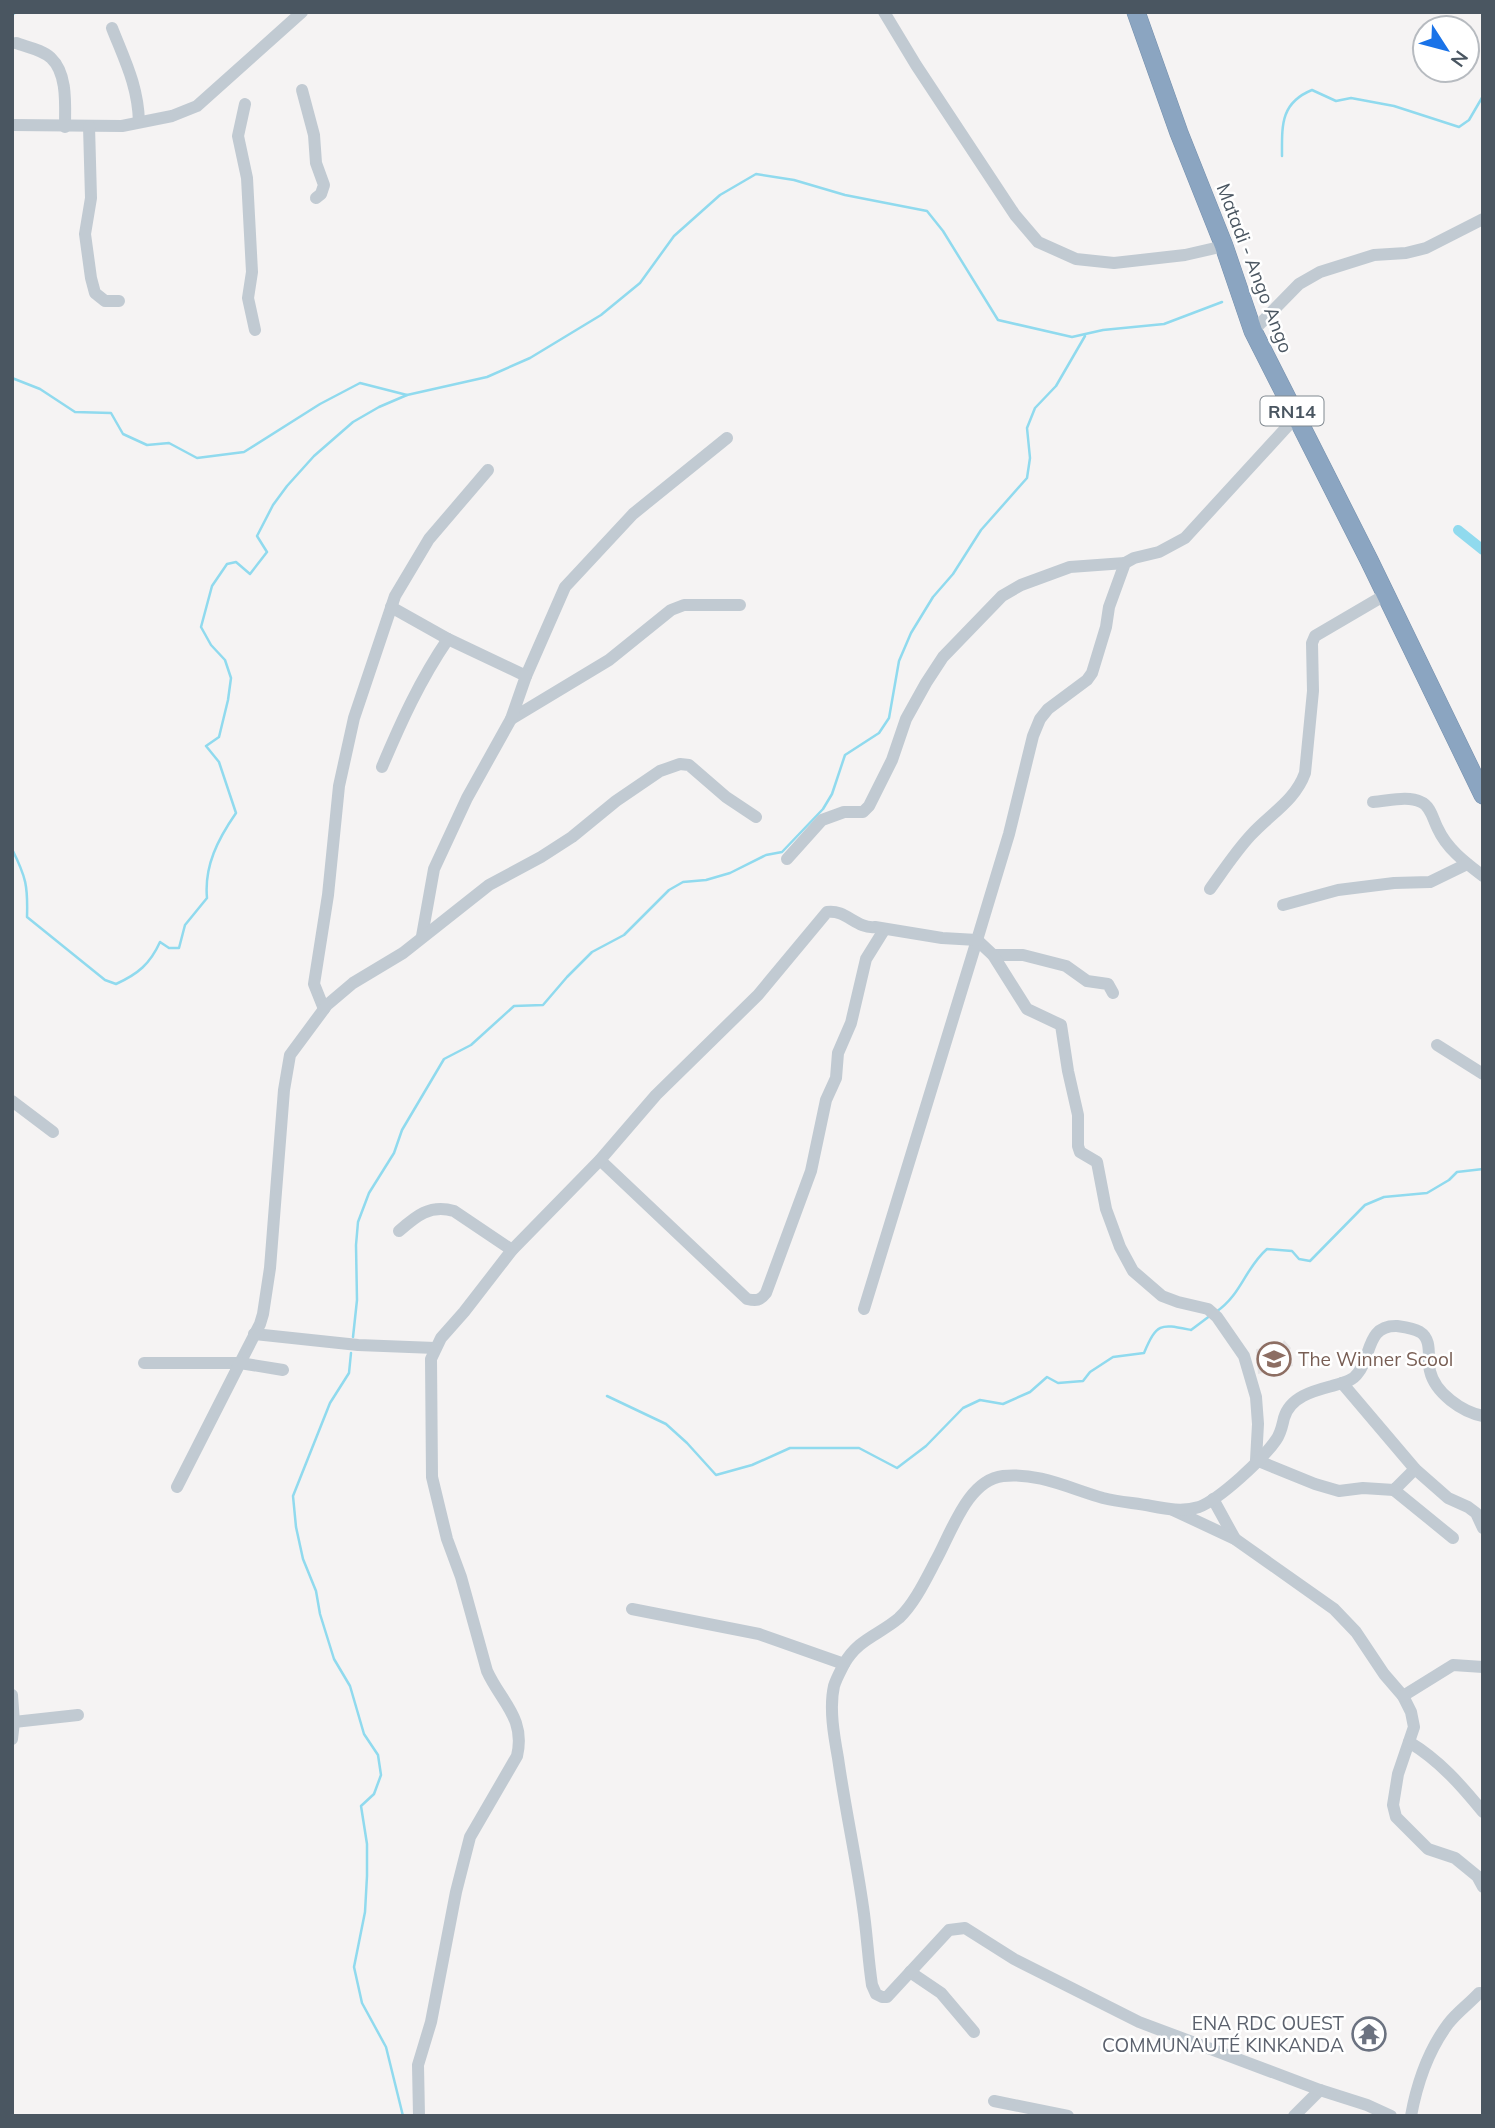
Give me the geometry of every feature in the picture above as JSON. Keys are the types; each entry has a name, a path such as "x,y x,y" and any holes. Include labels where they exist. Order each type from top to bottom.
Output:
{"highway":[{"name":"Matadi - Ango Ango","path":"1136,12 1253,331 1483,795"}],"street":[{"path":"12,125 122,125 172,116 197,106 302,12"},
{"path":"884,12 1015,215 1038,242 1076,259 1114,263 1185,255 1224,246"},
{"path":"112,28 134,81 139,99 139,122"},
{"path":"16,43 50,57 57,67 63,80 65,127"},
{"path":"302,89 314,135 316,163 324,185 321,194 316,198"},
{"path":"245,104 238,136 247,178 251,272 248,298 255,330"},
{"path":"89,126 91,198 85,234 91,278 95,293 105,302 119,301"},
{"path":"1253,331 1299,284 1320,272 1374,255 1406,253 1426,248 1483,219"},
{"path":"787,859 822,820 844,812 863,812 869,806 892,760 906,719 926,683 943,657 1002,596 1021,585 1070,567 1125,563 1133,558 1159,552 1185,538 1295,418"},
{"path":"422,936 434,869 467,798 511,719 526,676 565,587 634,514 727,438"},
{"path":"324,1009 314,984 328,895 339,786 354,718 395,596 429,539 488,470"},
{"path":"863,1309 1009,834 1032,736 1048,709 1087,680 1092,673 1106,627 1108,607 1125,563"},
{"path":"1210,889 1248,838 1292,797 1306,773 1313,691 1312,643 1315,636 1385,595"},
{"path":"511,719 609,660 671,610 684,605 740,605"},
{"path":"391,607 448,639 526,676"},
{"path":"382,767 408,704 448,639"},
{"path":"177,1487 263,1314 270,1268 284,1090 290,1055 324,1009 353,983 403,953 489,885 572,837 615,801 660,771 680,764 690,765 726,797 756,817"},
{"path":"1373,802 1408,799 1420,800 1426,804 1438,831 1449,846 1483,876"},
{"path":"1283,905 1338,890 1394,883 1430,882 1467,864"},
{"path":"419,2116 418,2065 432,2022 456,1892 470,1837 517,1756 520,1742 519,1728 511,1710 487,1671 461,1577 447,1539 432,1477 431,1359 440,1338 464,1312 512,1250 600,1160 656,1095 758,995 827,912 835,912 865,928 876,927 976,940 993,955 1027,1009 1061,1025 1078,1115 1078,1146 1080,1152 1097,1162 1106,1209 1120,1247 1133,1271 1162,1296 1178,1303 1208,1309 1217,1317 1244,1356 1256,1397 1256,1460"},
{"path":"600,1160 747,1299 761,1299 766,1293 811,1171 826,1100 836,1077 838,1053 851,1023 866,959 884,930"},
{"path":"993,955 1023,955 1066,966 1083,980 1108,984 1113,993"},
{"path":"1437,1045 1483,1074"},
{"path":"12,1101 53,1132"},
{"path":"399,1231 419,1213 444,1208 454,1211 512,1250"},
{"path":"1172,1510 1198,1507 1231,1487 1275,1442 1289,1406 1316,1390 1352,1380 1358,1374 1373,1337 1379,1331 1394,1326 1411,1328 1422,1333 1427,1339 1432,1378 1443,1393 1458,1406 1483,1416"},
{"path":"254,1334 358,1345 435,1348"},
{"path":"144,1363 240,1363 283,1370"},
{"path":"1342,1383 1415,1469 1448,1498 1468,1507 1476,1514 1483,1528"},
{"path":"1256,1460 1339,1491 1363,1488 1394,1490 1453,1538"},
{"path":"1394,1490 1415,1469"},
{"path":"1391,2116 1139,2022 1014,1959 965,1928 949,1930 887,1997 876,1994 872,1985 863,1908 834,1735 834,1686 844,1664 864,1639 895,1621 906,1611 969,1498 990,1479 1005,1476 1049,1480 1104,1498 1172,1510 1235,1539 1334,1609 1356,1632 1384,1674 1403,1696 1411,1712 1414,1727 1398,1774 1393,1805 1396,1817 1428,1849 1455,1858 1477,1876 1483,1887"},
{"path":"1213,1499 1235,1539"},
{"path":"632,1609 759,1634 844,1664"},
{"path":"1403,1696 1453,1665 1483,1667"},
{"path":"12,1695 12,1739"},
{"path":"14,1722 78,1714"},
{"path":"1409,1742 1427,1753 1453,1777 1483,1812"},
{"path":"910,1972 941,1993 974,2032"},
{"path":"1411,2116 1416,2088 1430,2056 1448,2025 1481,1992"},
{"path":"1294,2116 1320,2090"},
{"path":"994,2101 1068,2116"}],"shaded area":[{"name":"The Winner Scool","path":"1284,1340 1291,1348 1289,1352 1293,1366 1258,1374 1256,1349 1281,1346"}],"waterway":[{"path":"12,15 16,12"},
{"path":"1282,156 1283,125 1288,109 1302,95 1312,90 1336,101 1351,98 1394,106 1459,127 1469,120 1483,96"},
{"path":"12,849 25,882 27,917 105,980 116,984 137,972 152,956 160,942 169,948 179,948 185,925 207,898 210,864 223,833 236,813 219,762 206,746 219,737 231,678 225,660 211,645 201,627 212,586 227,564 236,562 250,574 267,552 257,536 273,505 314,456 353,422 407,395 487,377 530,358 601,315 640,283 674,236 720,195 756,174 794,180 845,195 927,211 943,231 998,320 1072,337 1103,330 1164,324 1222,302"},
{"path":"353,1337 357,1300 358,1222 369,1193 394,1153 402,1130 444,1059 471,1045 514,1006 543,1005 592,952 624,935 669,890 683,882 706,880 730,873 766,855 782,852 823,809 832,794 845,755 879,733 889,718 899,661 911,633 933,597 953,574 981,530 1027,478 1030,458 1027,428 1035,408 1056,386 1085,336"},
{"path":"12,378 40,389 75,412 111,413 123,434 147,445 169,443 197,458 244,452 320,404 360,383 407,395"},
{"path":"1458,530 1483,550"},
{"path":"1216,1312 1232,1297 1253,1264 1267,1249 1292,1251 1299,1259 1310,1261 1365,1205 1384,1197 1427,1193 1457,1172 1483,1169"},
{"path":"607,1396 666,1424 716,1475 752,1465 790,1448 859,1448 897,1468 926,1446 963,1408 980,1400 1003,1404 1030,1392 1047,1377 1058,1383 1083,1381 1090,1372 1113,1357 1144,1353 1153,1335 1161,1328 1166,1326 1191,1330 1211,1315"},
{"path":"351,1353 349,1373 330,1403 293,1496 303,1559 316,1591 334,1659 350,1686 364,1734 378,1755 381,1775 374,1794 361,1806 367,1844 367,1876 365,1912 354,1967 362,2003 386,2047 403,2116"}],"place":[{"name":"The Winner Scool","path":"1274,1359"},
{"name":"ENA RDC OUEST COMMUNAUTÉ KINKANDA","path":"1369,2034"}]}
